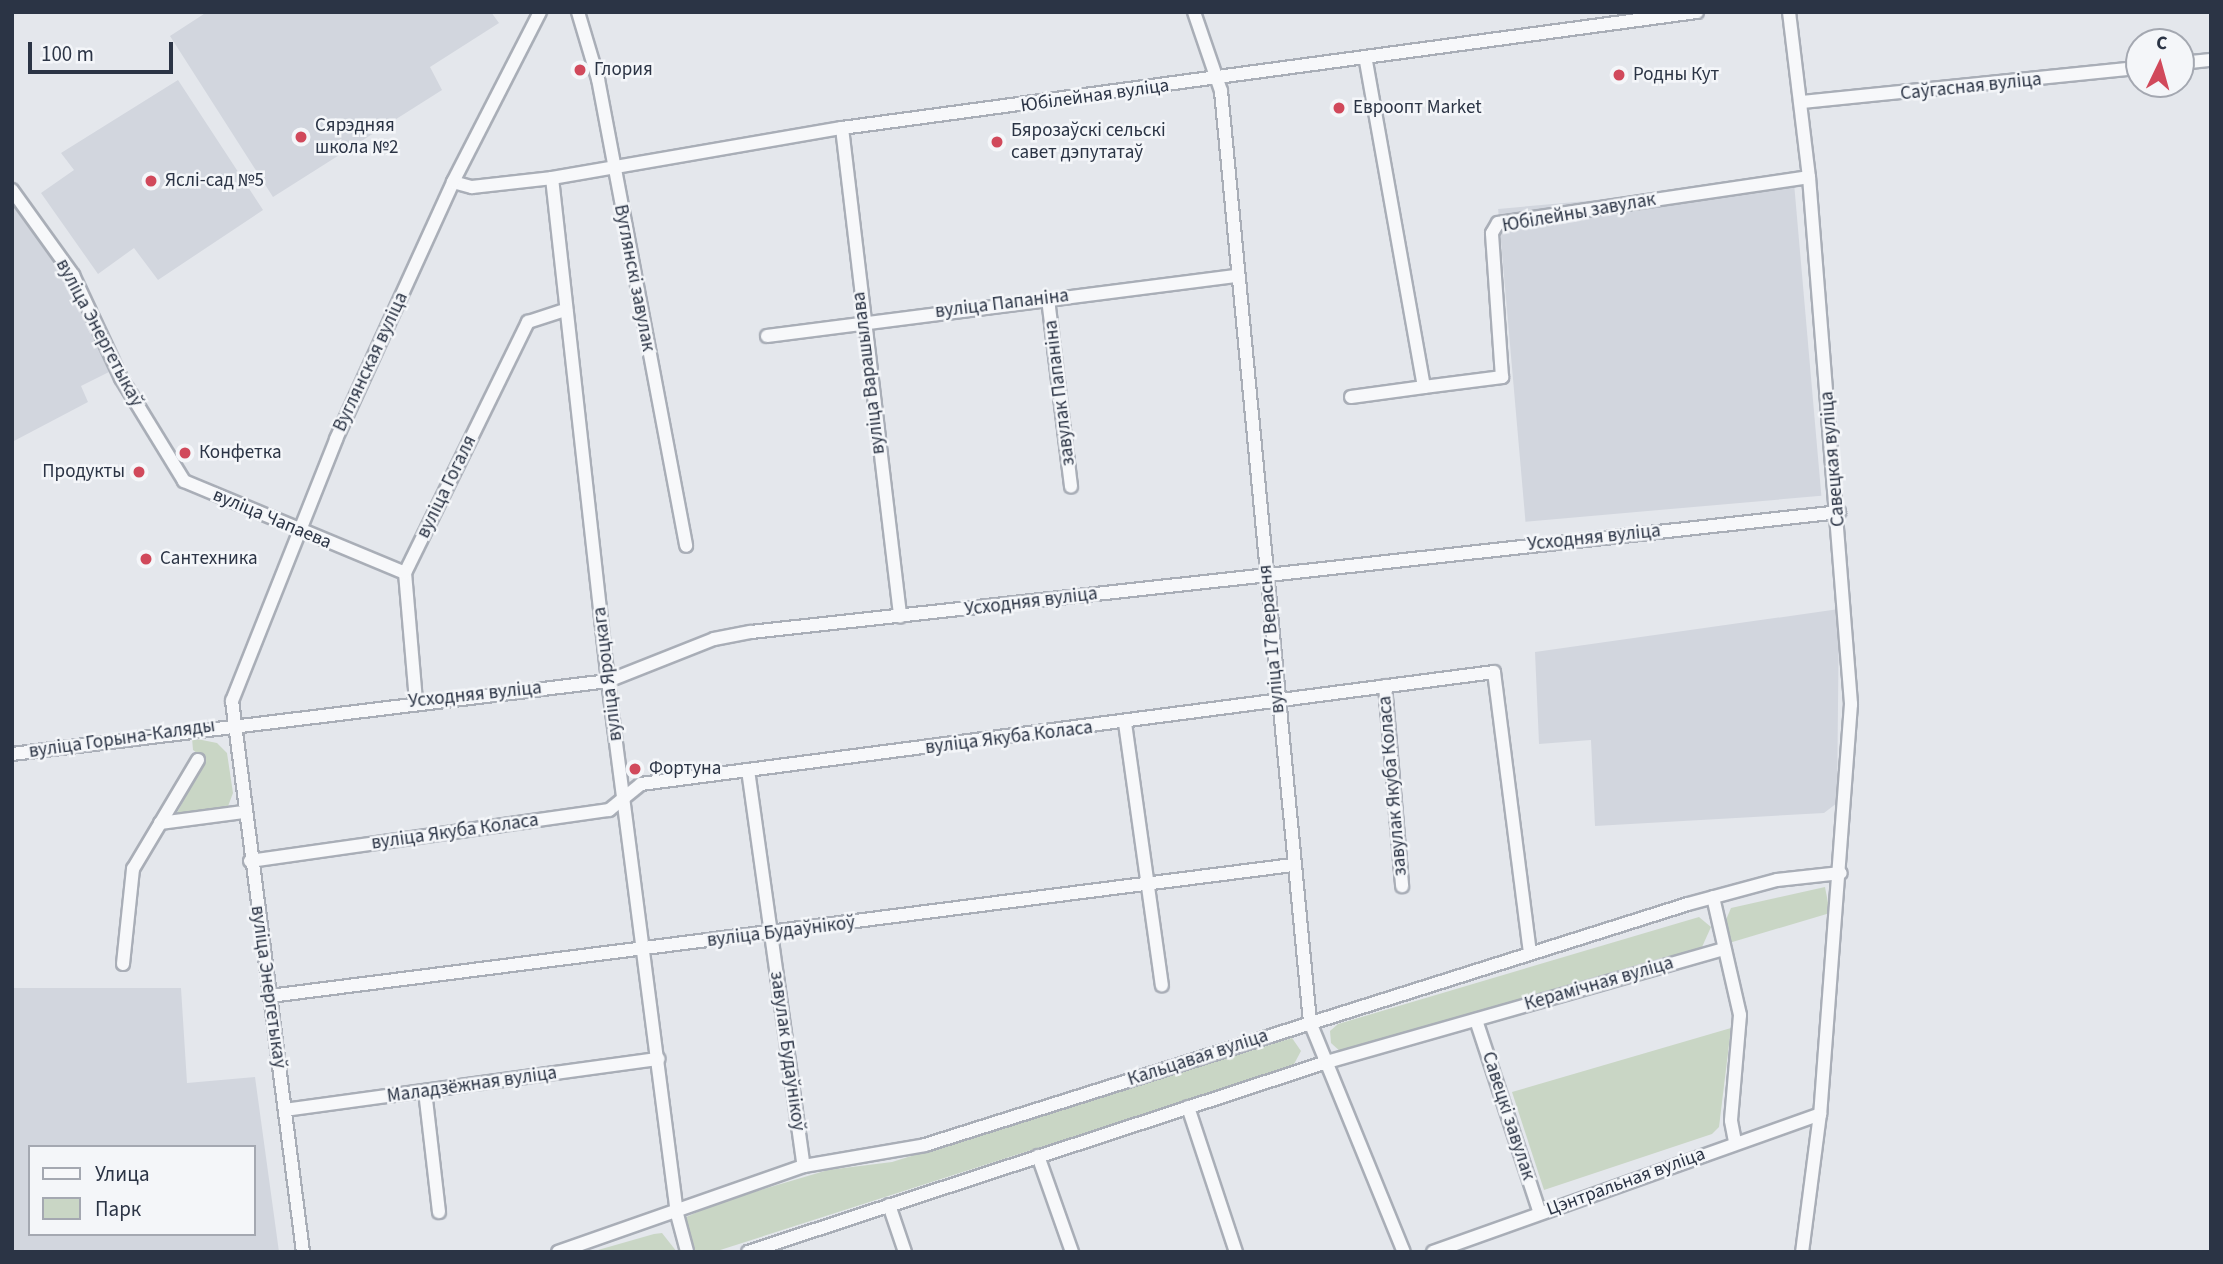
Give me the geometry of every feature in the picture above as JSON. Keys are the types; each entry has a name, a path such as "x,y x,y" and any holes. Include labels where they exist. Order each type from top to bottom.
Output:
{"street":[{"name":"Вуглянская вуліца","path":"231,723 237,683 299,532 453,182 540,12"},
{"name":"Вуглянскі завулак","path":"578,12 613,168 685,545"},
{"name":"вуліца 17 Верасня","path":"1194,12 1219,79 1292,865 1310,1022 1404,1252"},
{"name":"Юбілейная вуліца","path":"453,182 472,187 552,178 842,128 1366,61 1697,12"},
{"name":"Савецкая вуліца","path":"1789,12 1809,177 1839,512 1851,704 1841,873 1820,1114 1802,1252"},
{"path":"1366,61 1424,387"},
{"name":"Саўгасная вуліца","path":"1802,102 2125,69"},
{"name":"вуліца Варашылава","path":"842,128 862,320 900,617"},
{"name":"Юбілейны завулак","path":"1351,397 1502,377 1492,233 1498,223 1809,177"},
{"name":"вуліца Яроцкага","path":"552,178 608,681 645,948 677,1214 687,1252"},
{"name":"вуліца Энергетыкаў","path":"12,190 73,275 158,443"},
{"name":"вуліца Папаніна","path":"767,336 862,320 1237,276"},
{"name":"завулак Папаніна","path":"1048,299 1071,487"},
{"name":"вуліца Гогаля","path":"405,573 528,323 566,310"},
{"name":"вуліца Чапаева","path":"158,443 184,481 299,532 405,573"},
{"name":"Усходняя вуліца","path":"231,723 608,681 714,639 1267,574 1839,512"},
{"path":"405,573 416,701"},
{"name":"вуліца Якуба Коласа","path":"250,861 608,810 641,784 1125,723 1494,672 1530,953"},
{"name":"завулак Якуба Коласа","path":"1384,686 1402,886"},
{"name":"вуліца Энергетыкаў","path":"231,723 303,1252"},
{"name":"вуліца Горына-Каляды","path":"12,754 231,723"},
{"path":"1125,723 1162,985"},
{"path":"124,964 133,869 198,760"},
{"name":"завулак Будаўнікоў","path":"748,770 804,1166"},
{"path":"160,823 243,812"},
{"name":"вуліца Будаўнікоў","path":"270,996 1292,865"},
{"name":"Кальцавая вуліца","path":"558,1252 677,1214 804,1166 925,1144 1713,897 1841,873"},
{"path":"1713,897 1740,1015 1731,1121 1735,1142"},
{"name":"Керамічная вуліца","path":"751,1251 1327,1062 1723,949"},
{"name":"Савецкі завулак","path":"1476,1020 1540,1213"},
{"name":"Маладзёжная вуліца","path":"285,1110 659,1059"},
{"path":"425,1091 439,1212"},
{"path":"1188,1107 1236,1252"},
{"name":"Цэнтральная вуліца","path":"1433,1252 1735,1142 1820,1114"},
{"path":"1038,1156 1072,1252"},
{"path":"889,1205 905,1252"}],"shaded area":[{"name":"Сярэдняя школа №2","path":"207,12 491,12 499,23 430,67 442,90 273,197 170,36"},
{"name":"Яслі-сад №5","path":"178,80 263,210 158,280 134,248 98,274 41,193 74,170 61,153"},
{"path":"1794,183 1821,496 1525,522 1498,209"},
{"path":"12,201 61,270 109,372 81,386 88,402 12,442"},
{"path":"1839,609 1837,803 1824,813 1595,826 1591,740 1539,744 1535,652"},
{"path":"12,988 181,988 187,1083 255,1077 279,1252 12,1252"}],"green space":[{"path":"192,738 217,743 227,753 233,793 227,809 177,813 205,759 193,750"},
{"path":"1825,887 1830,913 1729,943 1725,922 1731,908"},
{"path":"1699,917 1711,927 1702,947 1342,1053 1331,1043 1330,1031 1338,1024"},
{"path":"1731,1028 1719,1127 1712,1134 1544,1190 1512,1092"},
{"path":"1292,1038 1301,1051 1293,1066 714,1252 696,1251 688,1240 684,1218 720,1202 828,1170 892,1162"},
{"path":"662,1233 677,1252 591,1252 654,1234"}],"place":[{"name":"Глория","path":"580,70"},
{"name":"Родны Кут","path":"1619,75"},
{"name":"Евроопт Market","path":"1339,108"},
{"name":"Сярэдняя школа №2","path":"301,137"},
{"name":"Бярозаўскі сельскі савет дэпутатаў","path":"997,142"},
{"name":"Яслі-сад №5","path":"151,181"},
{"name":"Конфетка","path":"185,453"},
{"name":"Продукты","path":"139,472"},
{"name":"Сантехника","path":"146,559"},
{"name":"Фортуна","path":"635,769"}]}
